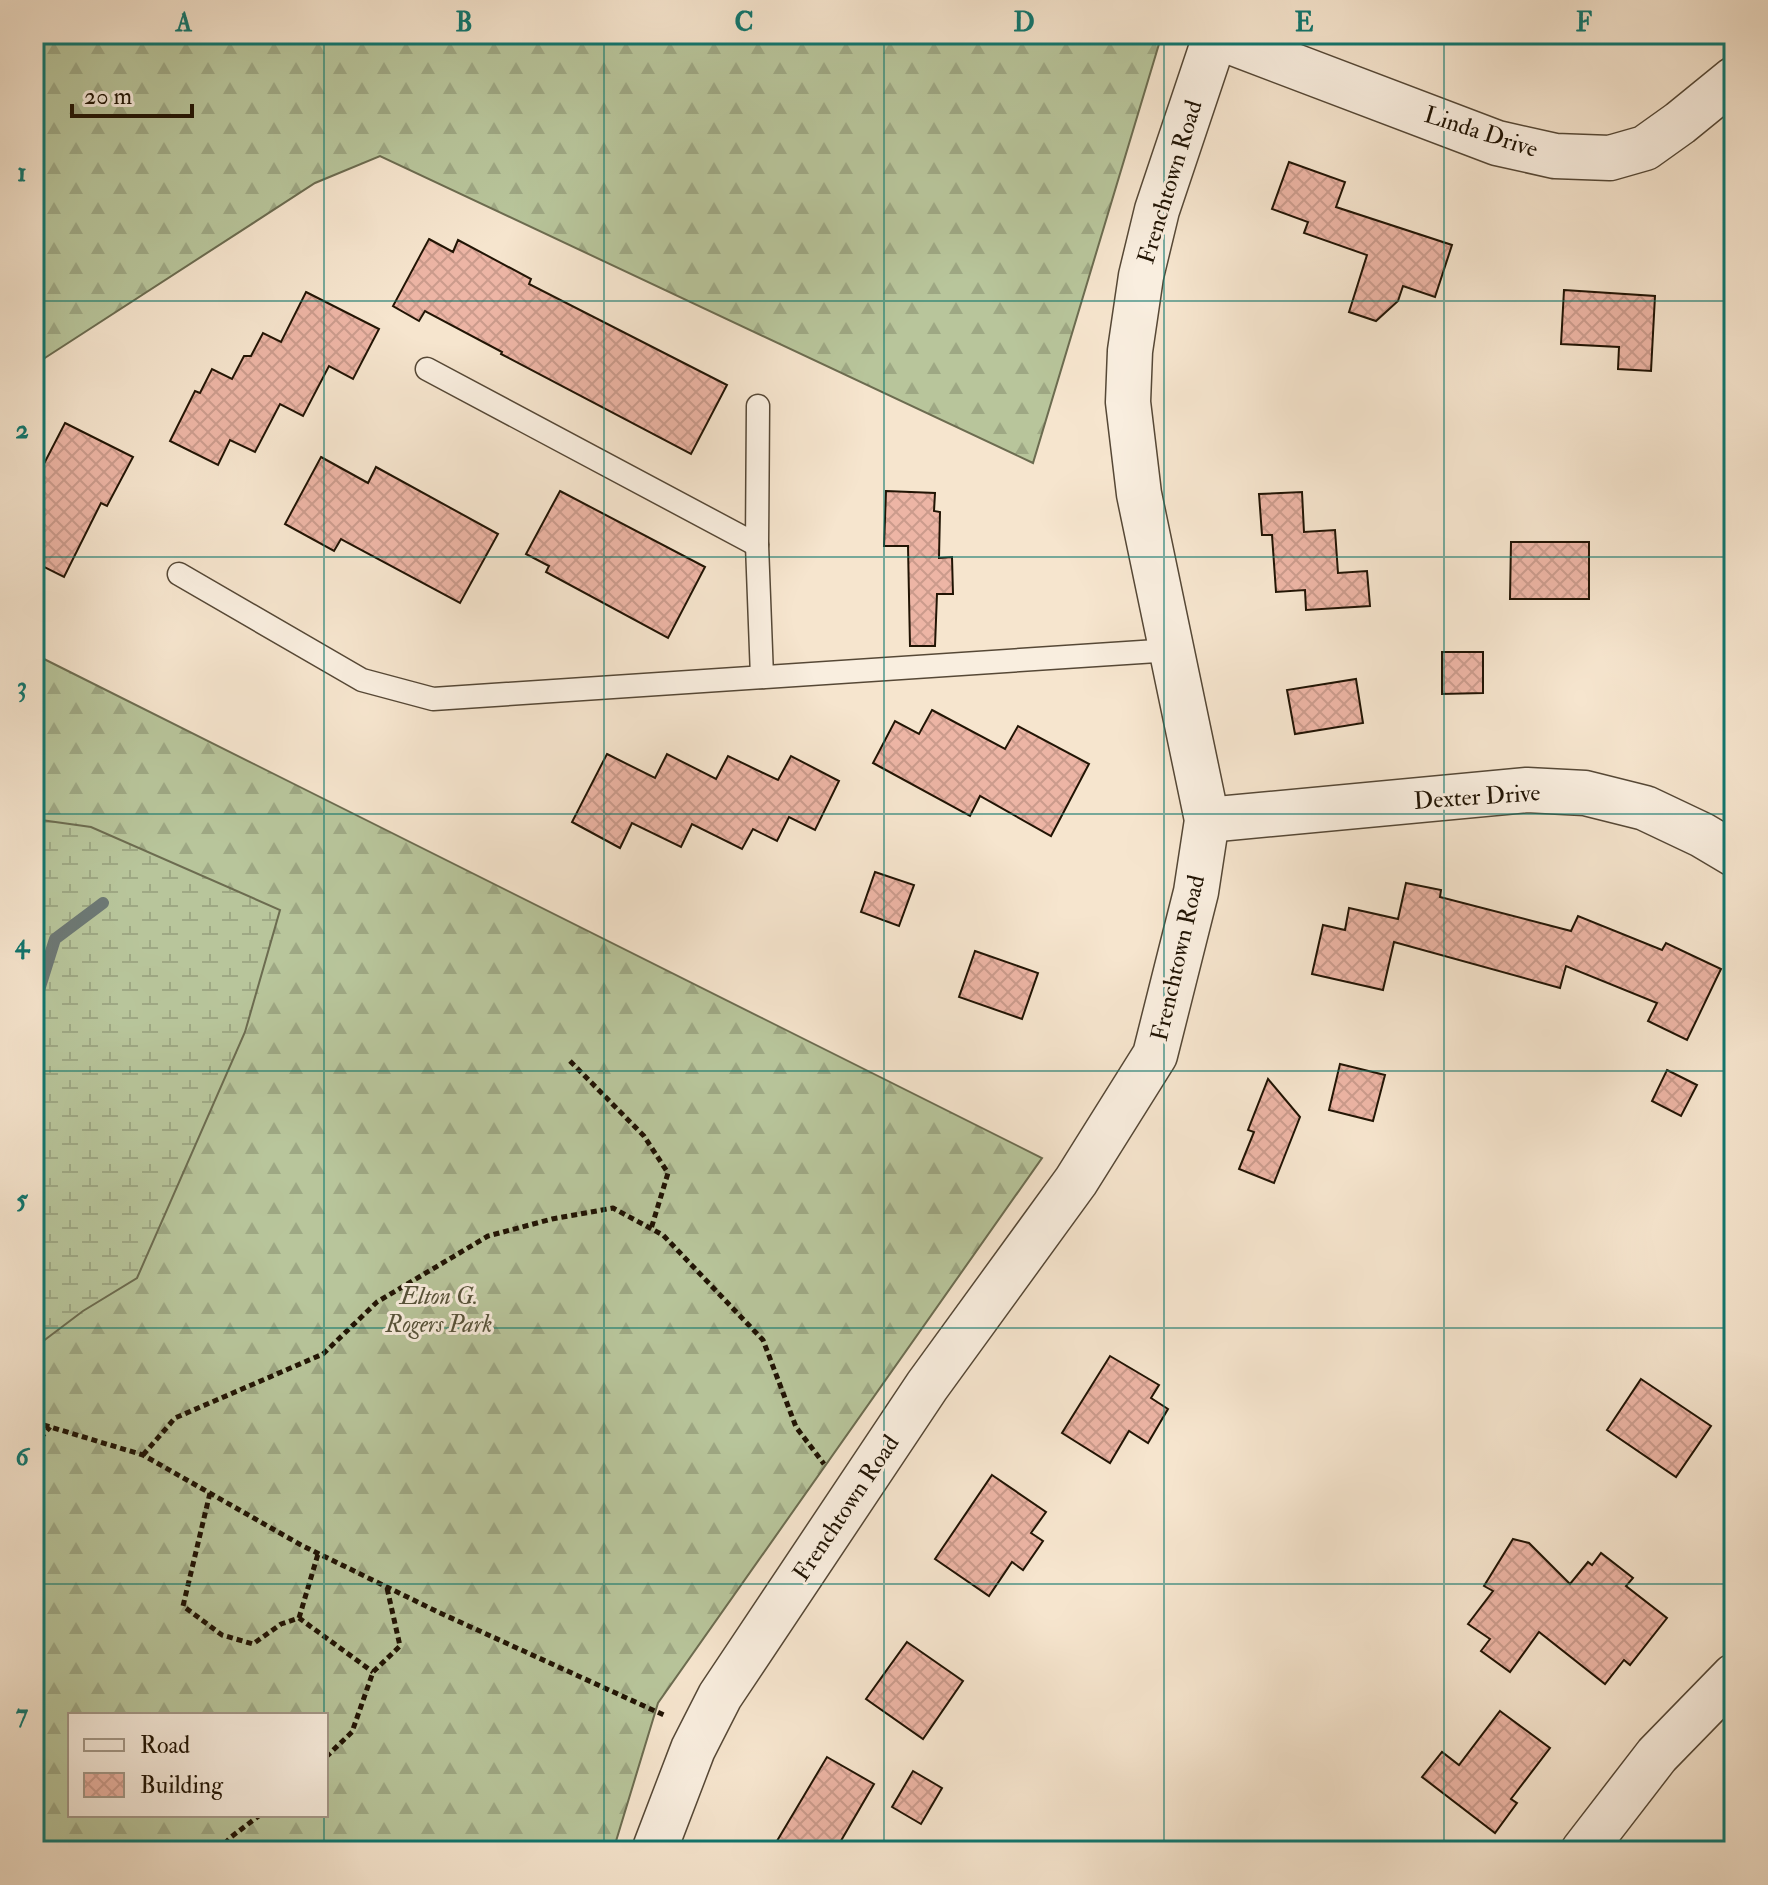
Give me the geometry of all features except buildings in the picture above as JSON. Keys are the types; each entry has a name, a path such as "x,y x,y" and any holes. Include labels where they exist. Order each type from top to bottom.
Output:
{"street":[{"name":"Linda Drive","path":"1215,35 1497,143 1555,156 1610,158 1645,148 1693,114 1734,79"},
{"name":"Frenchtown Road","path":"654,1851 701,1733 720,1696 927,1386 1076,1181 1155,1055 1196,892 1207,820 1139,494 1128,402 1130,351 1141,276 1157,210 1215,35"},
{"name":"Dexter Drive","path":"1207,820 1527,790 1585,793 1645,808 1734,854"},
{"path":"1583,1851 1657,1755 1734,1676"}],"lane":[{"path":"427,369 757,545"},
{"path":"758,406 757,545 762,677"},
{"path":"179,574 362,680 433,699 1172,650"}],"path":[{"path":"570,1061 644,1136 668,1173 651,1229"},
{"path":"143,1455 175,1418 323,1354 377,1302 488,1236 552,1219 613,1208 663,1235 763,1340 796,1427 851,1500"},
{"path":"34,1422 143,1455 318,1554 701,1733"},
{"path":"34,1446 50,1427"},
{"path":"210,1493 183,1606 222,1635 253,1644 281,1624 299,1618"},
{"path":"299,1618 318,1554"},
{"path":"328,1755 352,1732 373,1672 400,1646 387,1587"},
{"path":"299,1618 373,1672"},
{"path":"218,1851 257,1817"}],"green space":[{"path":"34,34 1162,34 1033,463 380,156 315,183 34,365"},
{"name":"Elton G. Rogers Park","path":"34,654 1042,1158 658,1703 613,1851 34,1851"},
{"path":"34,819 91,827 280,910 245,1032 137,1278 83,1311 34,1348"}],"waterway":[{"path":"34,1006 55,939 103,903"}]}
